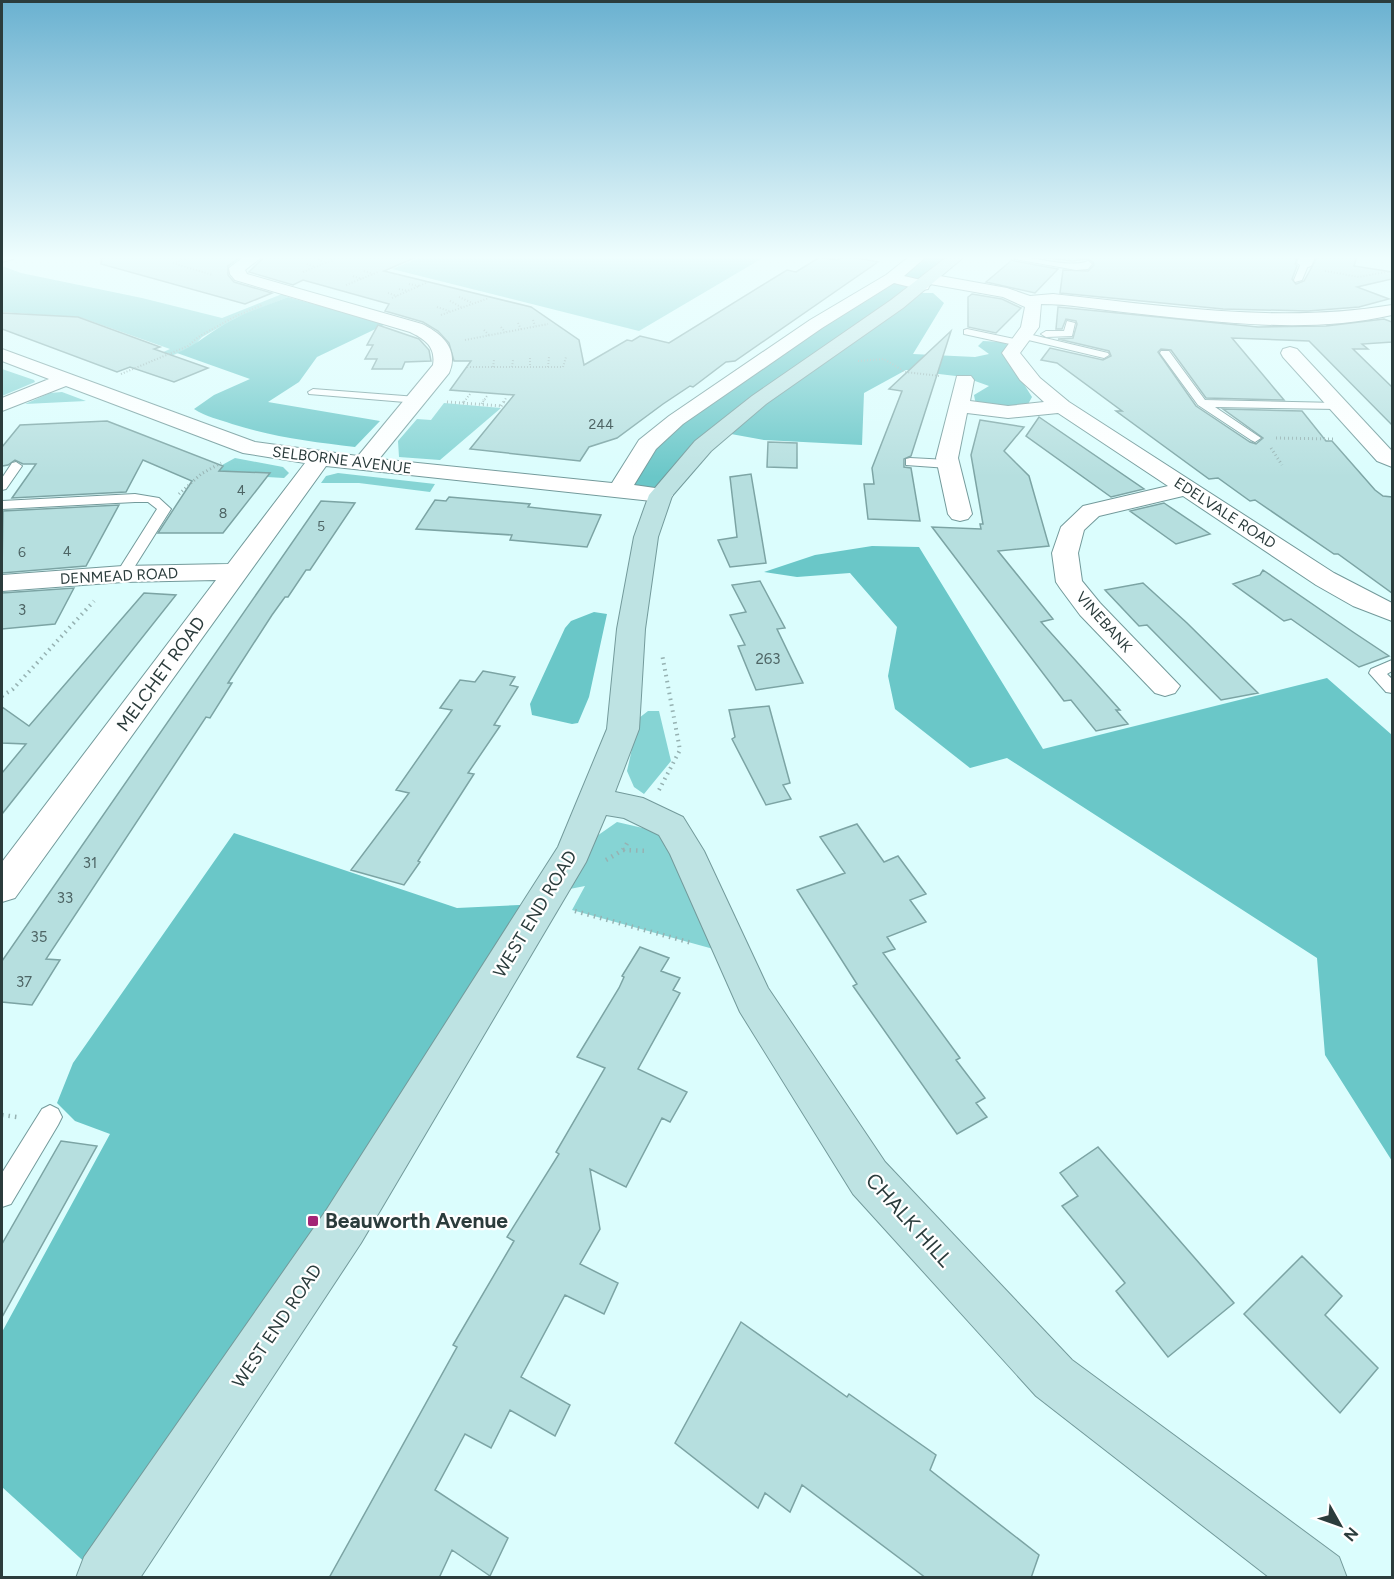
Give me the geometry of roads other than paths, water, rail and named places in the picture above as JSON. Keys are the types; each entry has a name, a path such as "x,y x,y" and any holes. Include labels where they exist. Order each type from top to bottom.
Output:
{"street":[{"path":"364,463 417,400 442,356 432,336 419,330"},
{"path":"619,490 647,445 676,420 808,330"},
{"name":"WEST END ROAD","path":"105,1578 344,1226 574,852 623,729 634,611 646,537 661,495 703,447 759,400 859,330"},
{"name":"EDELVALE ROAD","path":"1027,330 1011,353 1016,364 1034,385 1062,406 1325,579 1362,600 1392,613"},
{"path":"1290,353 1385,456 1392,460"},
{"name":"SELBORNE AVENUE","path":"2,356 251,448 320,459 661,495"},
{"path":"2,405 66,379"},
{"path":"960,514 948,461 964,380"},
{"path":"958,406 1008,412 1062,406"},
{"name":"MELCHET ROAD","path":"2,888 13,857 236,572 320,459"},
{"name":"VINEBANK","path":"1165,686 1090,609 1069,582 1065,553 1073,527 1091,511 1186,488"},
{"name":"DENMEAD ROAD","path":"2,583 121,574 236,572"},
{"name":"CHALK HILL","path":"593,800 631,807 671,826 686,851 754,1000 869,1178 1054,1378 1318,1578"}],"lane":[{"path":"967,332 1024,337 1066,336 1069,330"},
{"path":"1024,337 1104,355"},
{"path":"1165,353 1202,403 1255,438"},
{"path":"313,392 417,400"},
{"path":"1202,403 1338,406"},
{"path":"910,462 948,461"},
{"path":"2,486 16,466"},
{"path":"2,505 135,498 148,498 160,502 164,509 121,574"},
{"path":"1392,665 1377,673 1392,688"},
{"path":"2,1195 50,1117"}],"place":[{"name":"Beauworth Avenue","path":"313,1221"}]}
